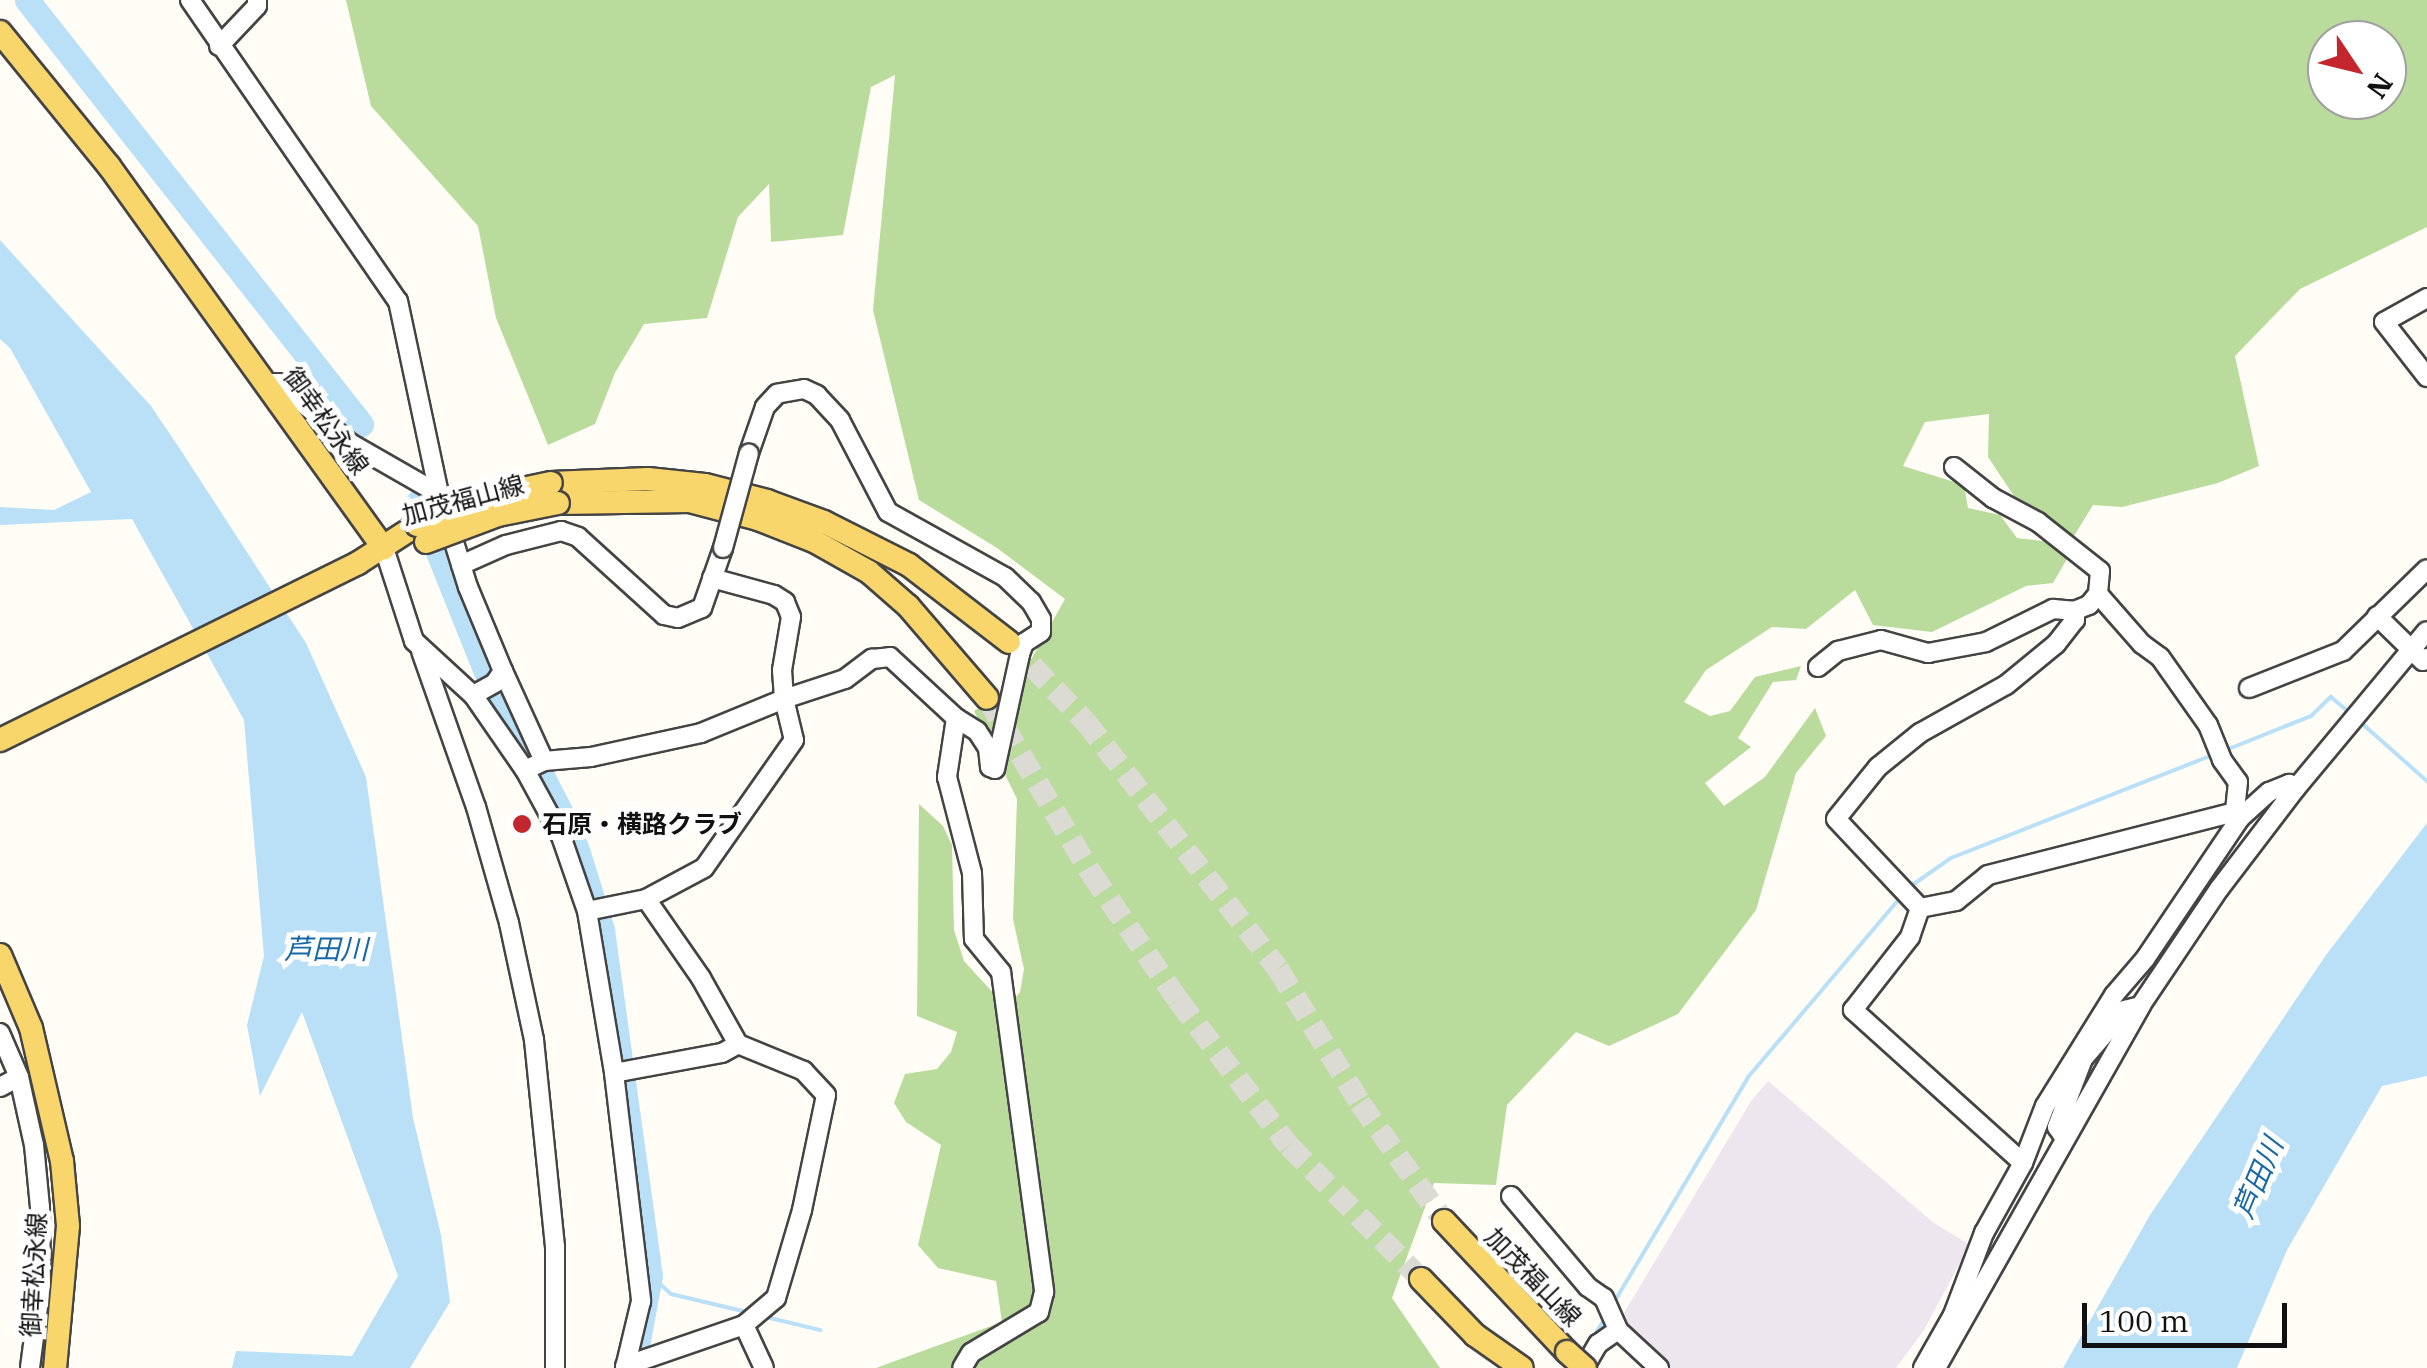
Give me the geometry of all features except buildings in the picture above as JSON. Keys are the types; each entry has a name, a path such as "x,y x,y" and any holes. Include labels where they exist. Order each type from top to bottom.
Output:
{"main road":[{"name":"御幸松永線","path":"0,32 109,166 384,548"},
{"name":"加茂福山線","path":"384,548 555,494 648,479 705,485 824,522 909,565 1009,642"},
{"name":"加茂福山線","path":"555,494 690,500 758,518 814,541 869,572 908,606 988,698"},
{"path":"0,740 384,548"},
{"name":"御幸松永線","path":"0,955 31,1028 62,1161 68,1226 55,1368"},
{"name":"加茂福山線","path":"1444,1221 1585,1368"},
{"path":"1421,1279 1475,1334 1522,1368"}],"street":[{"path":"190,0 219,46 310,168 398,301 439,494 461,565 544,762"},
{"path":"219,46 256,6 257,0"},
{"path":"2427,298 2384,322 2427,378"},
{"path":"264,383 279,383 350,444 439,494"},
{"path":"461,565 506,545 561,531 578,537 664,615 678,618 702,608 765,407 776,394 804,389 817,395 840,420 888,512 1005,577 1031,602 1041,618 1041,632 1024,643 1020,654 996,769 990,767 988,748 977,730 956,718 890,657 872,659 845,679 701,733 591,757 544,762 524,770"},
{"path":"1818,667 1838,651 1881,640 1928,653 1986,642 2053,609 2074,611 2088,605 2098,594 2100,572 2038,522 1992,498 1954,467"},
{"path":"384,548 408,630 420,650 476,807 509,923 534,1040 555,1247 555,1368"},
{"path":"2249,688 2343,651 2427,569"},
{"path":"593,909 646,898 704,868 794,740 782,670 791,616 785,602 774,595 712,578"},
{"path":"2098,594 2174,674 2238,782 2237,815"},
{"path":"1916,904 1836,820 1878,767 1920,733 2006,685 2056,644 2075,620 2074,611"},
{"path":"2377,616 2420,654"},
{"path":"1922,1368 1942,1346 2141,1006 2219,889 2296,788 2420,654 2427,631"},
{"path":"420,650 474,696 524,770 593,909 641,1301 625,1367"},
{"path":"474,696 495,683 503,671"},
{"path":"956,718 947,777 972,873 974,939 1001,972 1044,1292 1038,1312 971,1353 962,1368"},
{"path":"2064,1137 2057,1127 2080,1058 2114,995 2145,958 2237,815 2269,792 2289,784 2296,788"},
{"path":"1916,904 1956,900 1988,876 2237,815"},
{"path":"625,1367 752,1318 776,1298 826,1095 804,1071 738,1044 701,978 646,898"},
{"path":"1916,904 1910,937 1853,1010 2023,1163"},
{"path":"0,987 31,1028"},
{"path":"1936,1368 1984,1233 2023,1163 2045,1106 2080,1058 2125,1010 2141,1006"},
{"path":"0,1033 19,1077 34,1145 40,1206 41,1284 32,1368"},
{"path":"614,1072 722,1053 738,1044"},
{"path":"0,1087 19,1077"},
{"path":"1511,1196 1588,1286 1604,1298 1618,1330 1659,1368"},
{"path":"32,1368 52,1304 65,1284"},
{"path":"752,1318 764,1368"},
{"path":"1585,1368 1598,1344 1618,1330"}],"shaded area":[{"path":"1768,1081 1934,1223 1967,1243 1968,1248 1924,1330 1896,1368 1667,1368 1619,1321 1751,1101"}],"green space":[{"path":"346,0 2427,0 2427,227 2300,289 2235,356 2259,466 2218,483 2122,507 2093,505 2074,536 2018,502 1988,457 1989,414 1925,422 1903,466 1964,485 1968,508 2000,515 2017,538 2051,542 2067,559 2053,583 2026,586 1932,632 1873,625 1855,590 1806,629 1772,627 1706,670 1684,702 1710,716 1730,711 1755,677 1801,666 1796,680 1773,682 1738,738 1751,747 1705,783 1724,806 1765,777 1815,708 1826,736 1796,773 1756,910 1678,1014 1609,1046 1576,1032 1507,1105 1496,1185 1434,1183 1392,1298 1440,1368 876,1368 1002,1322 996,1281 938,1268 918,1245 941,1145 906,1122 894,1103 905,1074 937,1069 951,1052 957,1032 917,1016 919,804 943,826 952,845 954,930 964,961 1007,1008 1020,992 1024,969 1013,919 1017,799 974,711 995,698 1032,658 1065,599 997,548 919,500 873,310 895,75 871,87 843,235 771,242 769,184 738,217 707,318 644,324 615,373 595,424 548,445 496,318 478,226 371,106"}],"water":[{"name":"芦田川","path":"0,240 151,406 306,643 366,777 413,1118 441,1235 450,1302 410,1368 232,1368 236,1351 352,1356 398,1276 302,1012 260,1096 247,1025 264,956 244,720 132,519 0,525 0,507 54,510 91,492 10,348 0,339"},
{"name":"芦田川","path":"2427,823 2427,1076 2382,1086 2287,1250 2237,1368 2063,1368 2150,1215 2326,955"}],"waterway":[{"path":"27,0 361,424"},
{"path":"418,502 486,672"},
{"path":"498,696 526,743"},
{"path":"2226,750 2311,716 2331,697 2351,714"},
{"path":"2358,720 2427,781"},
{"path":"1911,886 1951,858 2212,755"},
{"path":"541,774 572,834 602,930 650,1275 633,1368"},
{"path":"1613,1304 1749,1076 1901,897"},
{"path":"650,1275 671,1294 747,1312"},
{"path":"766,1317 820,1330"},
{"path":"1592,1339 1606,1317"}],"tunnel":[{"path":"1009,642 1085,721 1278,969 1360,1103 1444,1221"},
{"path":"987,698 1091,873 1178,1000 1289,1146 1421,1279"}],"place":[{"name":"石原・横路クラブ","path":"522,824"}]}
